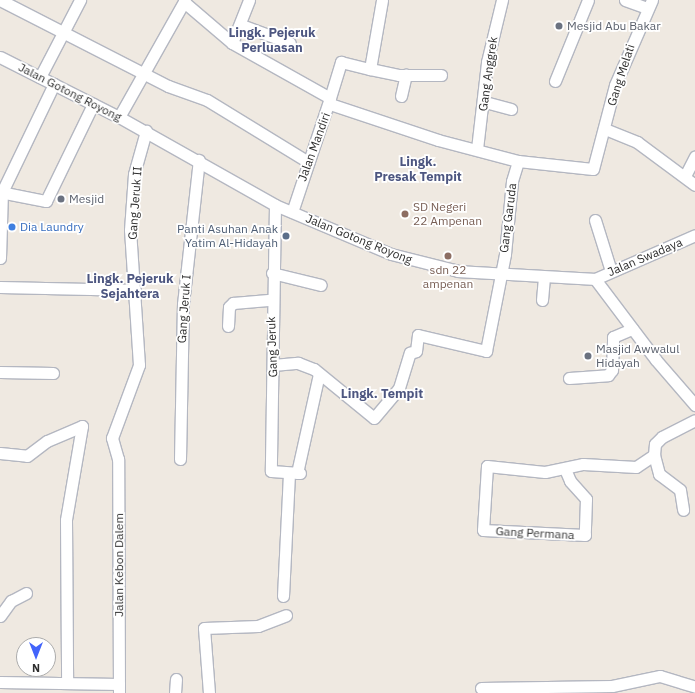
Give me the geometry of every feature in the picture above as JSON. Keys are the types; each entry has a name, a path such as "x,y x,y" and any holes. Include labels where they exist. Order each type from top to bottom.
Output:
{"street":[{"path":"0,0 144,74 207,100 308,162"},
{"path":"40,76 80,0"},
{"path":"232,43 249,0"},
{"path":"370,69 382,0"},
{"name":"Gang Anggrek","path":"477,149 485,102 487,62 502,0"},
{"path":"555,81 588,0"},
{"path":"625,0 649,4"},
{"path":"119,117 184,1"},
{"name":"Jalan Mandiri","path":"184,1 232,43 330,101 292,212"},
{"name":"Gang Melati","path":"605,129 615,85 649,4"},
{"path":"240,26 290,43"},
{"name":"Jalan Gotong Royong","path":"0,57 146,131 199,160 275,205 426,265 499,275 595,279"},
{"path":"441,74 406,75 341,62 330,101 518,161 592,170 605,129 637,142 685,176 695,185"},
{"path":"401,96 406,75"},
{"path":"0,258 1,192 54,84"},
{"path":"485,102 511,109"},
{"path":"1,192 46,201 93,104"},
{"name":"Gang Jeruk II","path":"112,438 139,365 130,230 134,174 146,131"},
{"path":"685,176 695,156"},
{"name":"Gang Jeruk I","path":"180,460 182,304 199,160"},
{"name":"Gang Garuda","path":"319,374 374,418 399,388 410,353 416,351 418,335 486,351 499,275 512,181 518,161"},
{"name":"Gang Jeruk","path":"275,205 271,300 273,365 270,471 295,473"},
{"path":"595,220 611,270"},
{"name":"Jalan Swadaya","path":"595,279 611,270 695,235"},
{"path":"272,273 321,285"},
{"path":"542,300 544,277"},
{"path":"595,279 632,330 695,405"},
{"path":"0,287 135,290"},
{"path":"228,326 229,307 234,303 271,300"},
{"path":"569,378 608,375 612,370 613,337 632,330"},
{"path":"273,365 298,363 319,374 295,473 283,596"},
{"path":"0,372 54,373"},
{"path":"683,510 680,490 658,474 654,455 657,441 695,420"},
{"path":"0,453 27,456 47,441 82,426 66,520 67,683"},
{"name":"Jalan Kebon Dalem","path":"112,438 118,459 119,689"},
{"name":"Gang Permana","path":"565,469 570,481 586,499 586,535 483,530 487,466 545,472 602,463 636,467 654,455"},
{"path":"0,616 11,601 26,594"},
{"path":"209,693 204,628 258,626 286,615"},
{"path":"481,688 612,686 660,676 695,688 692,693"},
{"path":"175,693 176,679"},
{"path":"0,682 67,683 119,689"}],"place":[{"name":"Mesjid Abu Bakar","path":"559,26"},
{"name":"Mesjid","path":"61,199"},
{"name":"SD Negeri 22 Ampenan","path":"405,214"},
{"name":"Dia Laundry","path":"12,227"},
{"name":"Panti Asuhan Anak Yatim Al-Hidayah","path":"286,236"},
{"name":"sdn 22 ampenan","path":"448,256"},
{"name":"Masjid Awwalul Hidayah","path":"588,356"}],"district":[{"name":"Lingk. Pejeruk Perluasan","path":"272,42"},
{"name":"Lingk. Presak Tempit","path":"418,170"},
{"name":"Lingk. Pejeruk Sejahtera","path":"130,288"},
{"name":"Lingk. Tempit","path":"382,394"}]}
